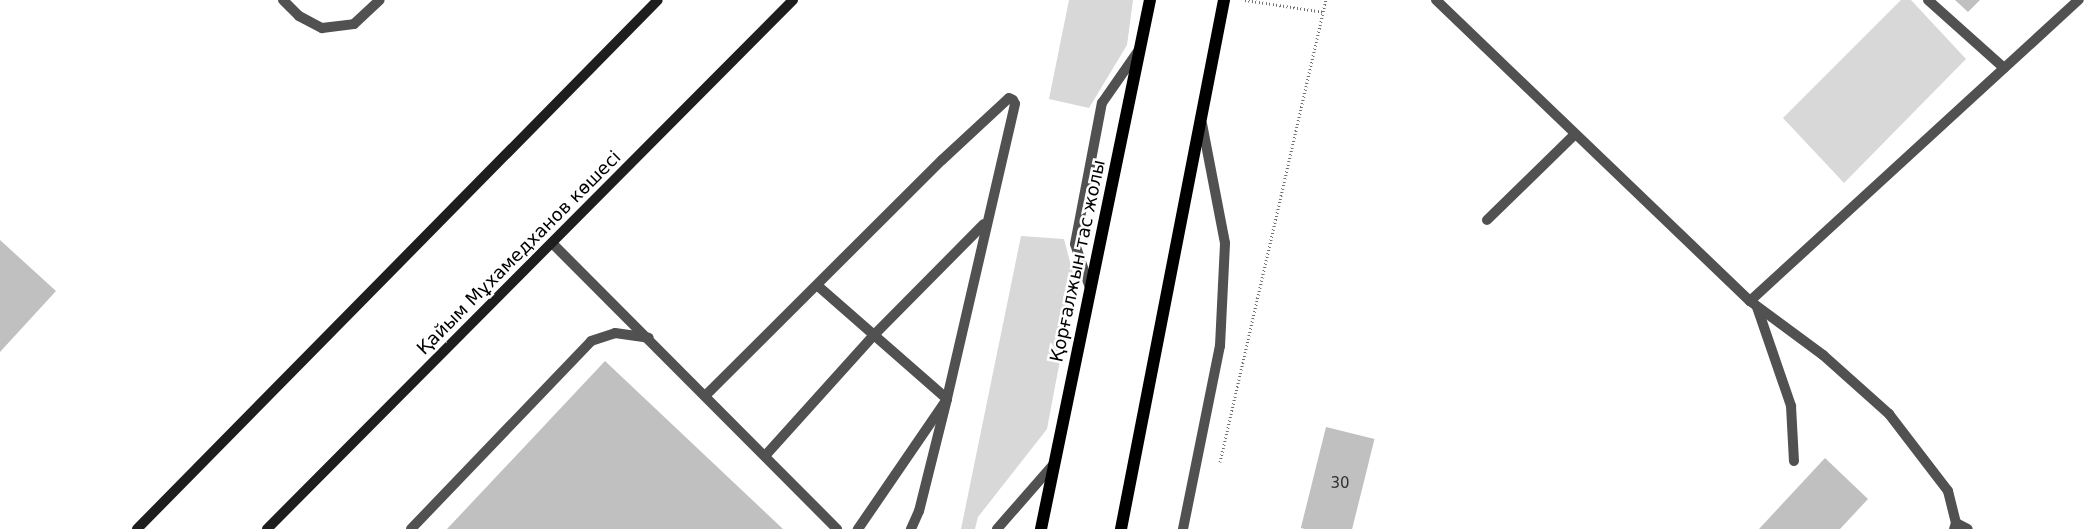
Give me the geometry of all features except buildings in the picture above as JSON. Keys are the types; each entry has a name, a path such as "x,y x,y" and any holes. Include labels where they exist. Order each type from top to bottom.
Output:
{"main road":[{"path":"137,529 658,0"},
{"name":"Қайым Мұхамедханов көшесі","path":"267,529 793,0"},
{"name":"Қорғалжын тас жолы","path":"1041,529 1150,0"},
{"path":"1121,529 1200,115 1224,0"}],"street":[{"path":"283,0 299,16 322,28 354,24 380,0"},
{"path":"1436,0 1754,304 1823,355 1890,414 1948,491 1955,526 1968,529"},
{"path":"1928,0 2004,68"},
{"path":"1754,304 2078,0"},
{"path":"1090,288 1075,244 1102,103 1140,47"},
{"path":"706,396 942,160 1009,98 1014,104 985,223 947,398 919,511 911,529"},
{"path":"1182,529 1220,346 1225,243 1200,115"},
{"path":"1487,220 1575,134"},
{"path":"765,456 874,335 985,223"},
{"path":"552,243 649,338 837,529"},
{"path":"818,286 947,398"},
{"path":"1754,304 1791,406 1794,462"},
{"path":"411,529 592,341 615,333 649,338"},
{"path":"858,529 947,398"},
{"path":"997,529 1053,465"}],"path":[{"path":"1244,0 1324,12"},
{"path":"1217,471 1326,0"}],"shaded area":[{"path":"1069,0 1133,0 1127,45 1089,108 1049,99"},
{"path":"1901,0 1911,0 1966,59 1844,183 1783,118"},
{"path":"1021,236 1064,239 1075,281 1047,429 978,517 975,529 961,529"}]}
